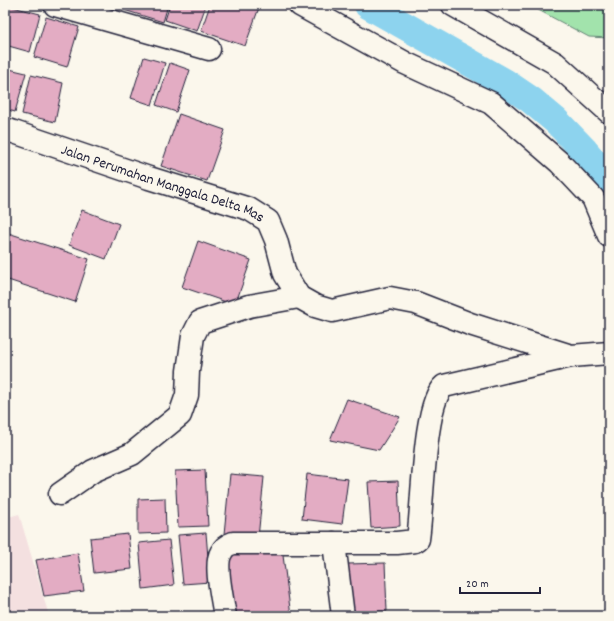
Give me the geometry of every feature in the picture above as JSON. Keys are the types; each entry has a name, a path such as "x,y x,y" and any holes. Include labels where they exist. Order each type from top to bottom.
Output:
{"street":[{"path":"55,5 209,49"},
{"path":"300,5 405,63 491,103 559,162 592,198 609,236"},
{"path":"453,5 555,63 609,112"},
{"name":"Jalan Perumahan Manggala Delta Mas","path":"5,130 149,178 249,209 268,221 276,240 285,274 300,297"},
{"path":"60,494 93,471 132,454 180,415 187,395 188,371 193,336 200,322 250,306 300,297 315,306 332,312 390,298 416,303 470,324 571,356"},
{"path":"225,616 218,566 220,554 226,546 233,543 396,543 416,541 418,539 426,441 436,395 444,386 571,356 609,353"},
{"path":"334,543 343,616"}],"shaded area":[{"path":"19,514 49,616 5,616 5,518"}],"green space":[{"path":"529,5 609,5 609,38 589,37"}],"building":[{"path":"5,5 40,14 30,52 5,45"},
{"path":"108,5 168,5 163,22"},
{"path":"170,5 206,5 197,31 165,20"},
{"path":"210,5 260,5 245,46 201,31"},
{"path":"46,17 79,27 67,67 34,57"},
{"path":"144,57 165,63 152,105 131,98"},
{"path":"170,63 190,70 176,112 156,105"},
{"path":"5,68 26,73 15,112 5,109"},
{"path":"31,75 63,83 55,122 22,114"},
{"path":"179,114 225,130 207,181 161,166"},
{"path":"82,210 119,224 106,259 69,245"},
{"path":"5,232 89,259 75,302 5,279"},
{"path":"198,241 251,260 235,305 182,287"},
{"path":"347,399 400,417 379,450 330,440"},
{"path":"205,470 208,526 178,527 175,471"},
{"path":"230,474 264,477 258,538 224,534"},
{"path":"307,474 348,479 342,524 302,519"},
{"path":"398,481 400,526 371,528 368,482"},
{"path":"165,498 166,533 138,534 138,499"},
{"path":"206,533 210,582 183,584 178,535"},
{"path":"128,534 132,569 94,573 90,538"},
{"path":"169,540 174,585 143,589 139,543"},
{"path":"282,548 291,616 235,616 227,555"},
{"path":"78,553 84,591 44,596 36,560"},
{"path":"385,563 387,611 350,612 348,564"}],"waterway":[{"path":"368,5 506,83 531,100 556,121 584,150 609,180"}]}
